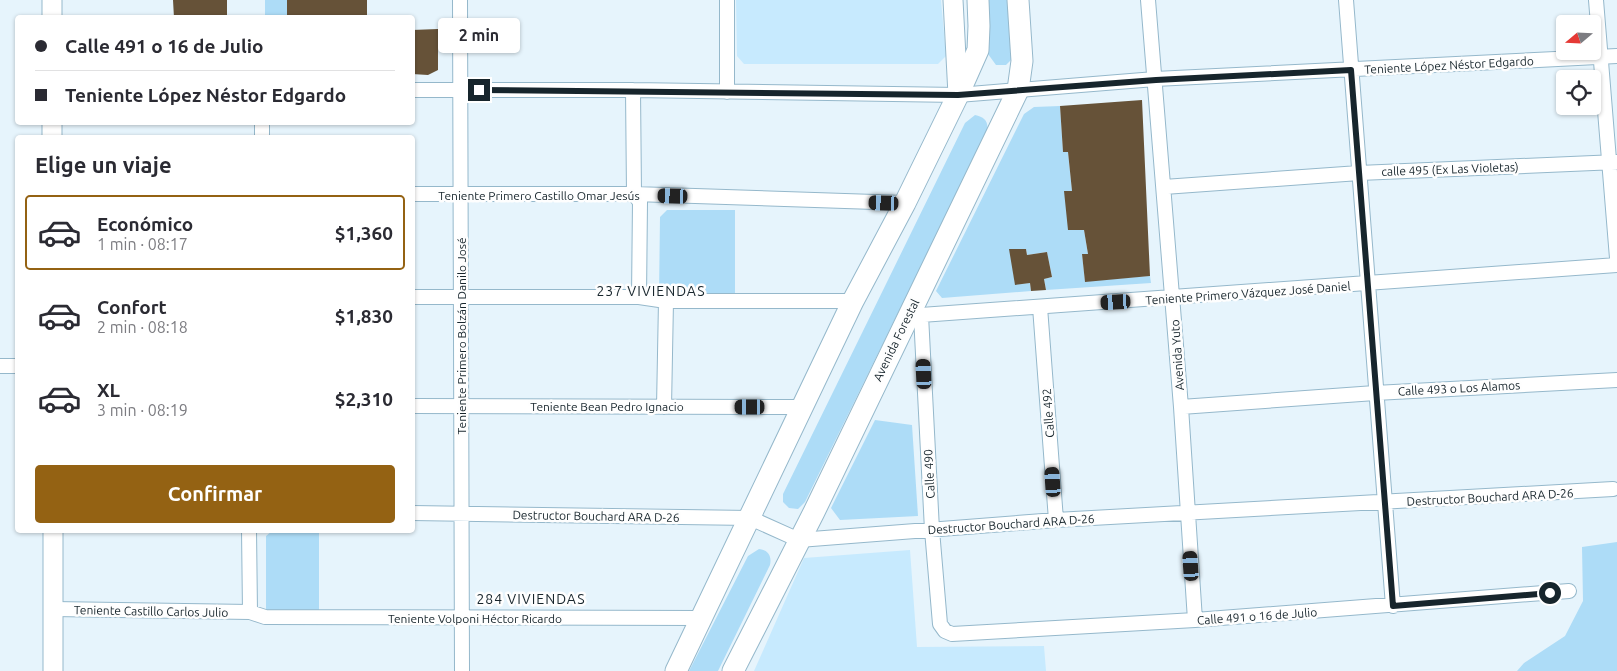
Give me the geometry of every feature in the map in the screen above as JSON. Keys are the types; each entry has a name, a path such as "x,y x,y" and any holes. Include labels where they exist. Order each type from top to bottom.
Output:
{"main road":[{"path":"676,671 802,407 958,95 978,50 978,0"},
{"name":"Avenida Forestal","path":"733,671 917,311 1018,90 1022,61 1018,0"}],"street":[{"path":"52,0 52,15"},
{"name":"Teniente Primero Bolzán Danilo José","path":"460,0 462,671"},
{"path":"727,0 727,92"},
{"path":"953,0 958,95"},
{"name":"Avenida Yuto","path":"1148,0 1173,299 1195,620"},
{"path":"1346,0 1393,606"},
{"path":"1596,0 1597,15"},
{"name":"Teniente López Néstor Edgardo","path":"1601,57 1617,56"},
{"name":"Teniente López Néstor Edgardo","path":"415,90 633,90 958,95 1156,80 1556,59"},
{"path":"1600,60 1613,162 1617,258"},
{"path":"633,90 634,194 640,202 639,297"},
{"name":"calle 495 (Ex Las Violetas)","path":"1164,187 1359,173 1613,162"},
{"name":"Teniente Primero Castillo Omar Jesús","path":"415,194 634,194 905,203"},
{"name":"Teniente Primero Vázquez José Daniel","path":"917,311 1040,307 1173,299 1617,265"},
{"path":"415,297 639,297 666,300 854,301"},
{"path":"664,407 666,300"},
{"name":"Calle 492","path":"1040,307 1056,520"},
{"name":"Calle 490","path":"917,311 940,624 945,631"},
{"path":"0,366 15,366"},
{"name":"Calle 493 o Los Alamos","path":"1181,407 1376,392 1617,380"},
{"name":"Teniente Bean Pedro Ignacio","path":"415,406 802,407"},
{"name":"Destructor Bouchard ARA D-26","path":"415,514 750,518 799,540 1056,520 1613,489"},
{"path":"53,533 54,671"},
{"path":"250,533 250,612"},
{"name":"Calle 491 o 16 de Julio","path":"945,631 952,634 1195,620 1570,591"},
{"name":"Teniente Castillo Carlos Julio","path":"53,609 250,612"},
{"name":"Teniente Volponi Héctor Ricardo","path":"250,612 265,617 701,618"}],"shaded area":[{"path":"265,0 287,0 287,15 265,15"},
{"path":"736,0 941,0 946,56 938,64 744,64 737,56"},
{"path":"984,0 1010,0 1014,57 1006,65 996,65 988,54"},
{"path":"1060,106 1063,152 1068,152 1072,191 1065,191 1084,230 1088,254 1082,254 1085,281 1150,276 1151,283 1046,290 1044,279 1052,277 1047,252 1027,255 1026,249 1010,249 1015,284 1030,283 1031,291 942,298 936,291 1024,114 1034,107"},
{"path":"975,115 986,120 987,132 805,502 798,509 789,508 783,502 783,494 965,123"},
{"path":"667,210 735,210 735,295 659,296 660,217"},
{"path":"875,420 912,425 918,516 840,520 831,508"},
{"path":"270,533 319,533 319,612 266,613 266,536"},
{"path":"1617,542 1617,671 1517,671 1524,663 1565,636 1583,601 1582,547"},
{"path":"759,549 769,554 770,565 718,671 689,671 748,556"},
{"path":"910,550 917,647 1044,646 1046,671 754,671 804,558"}],"building":[{"path":"173,0 227,0 227,15 174,15"},
{"path":"287,0 367,0 367,15 287,15"},
{"path":"438,29 438,70 428,75 415,74 415,30"},
{"path":"1142,100 1150,276 1085,282 1082,254 1088,254 1084,230 1068,230 1064,191 1072,191 1068,152 1063,152 1060,106"},
{"path":"1009,249 1026,249 1027,255 1047,252 1052,277 1044,279 1046,290 1031,291 1030,283 1015,285"}],"district":[{"name":"237 VIVIENDAS","path":"651,291"},
{"name":"284 VIVIENDAS","path":"531,599"}],"route":[{"path":"479,90 633,90 958,95 1156,80 1351,70 1393,606 1550,593"}]}
